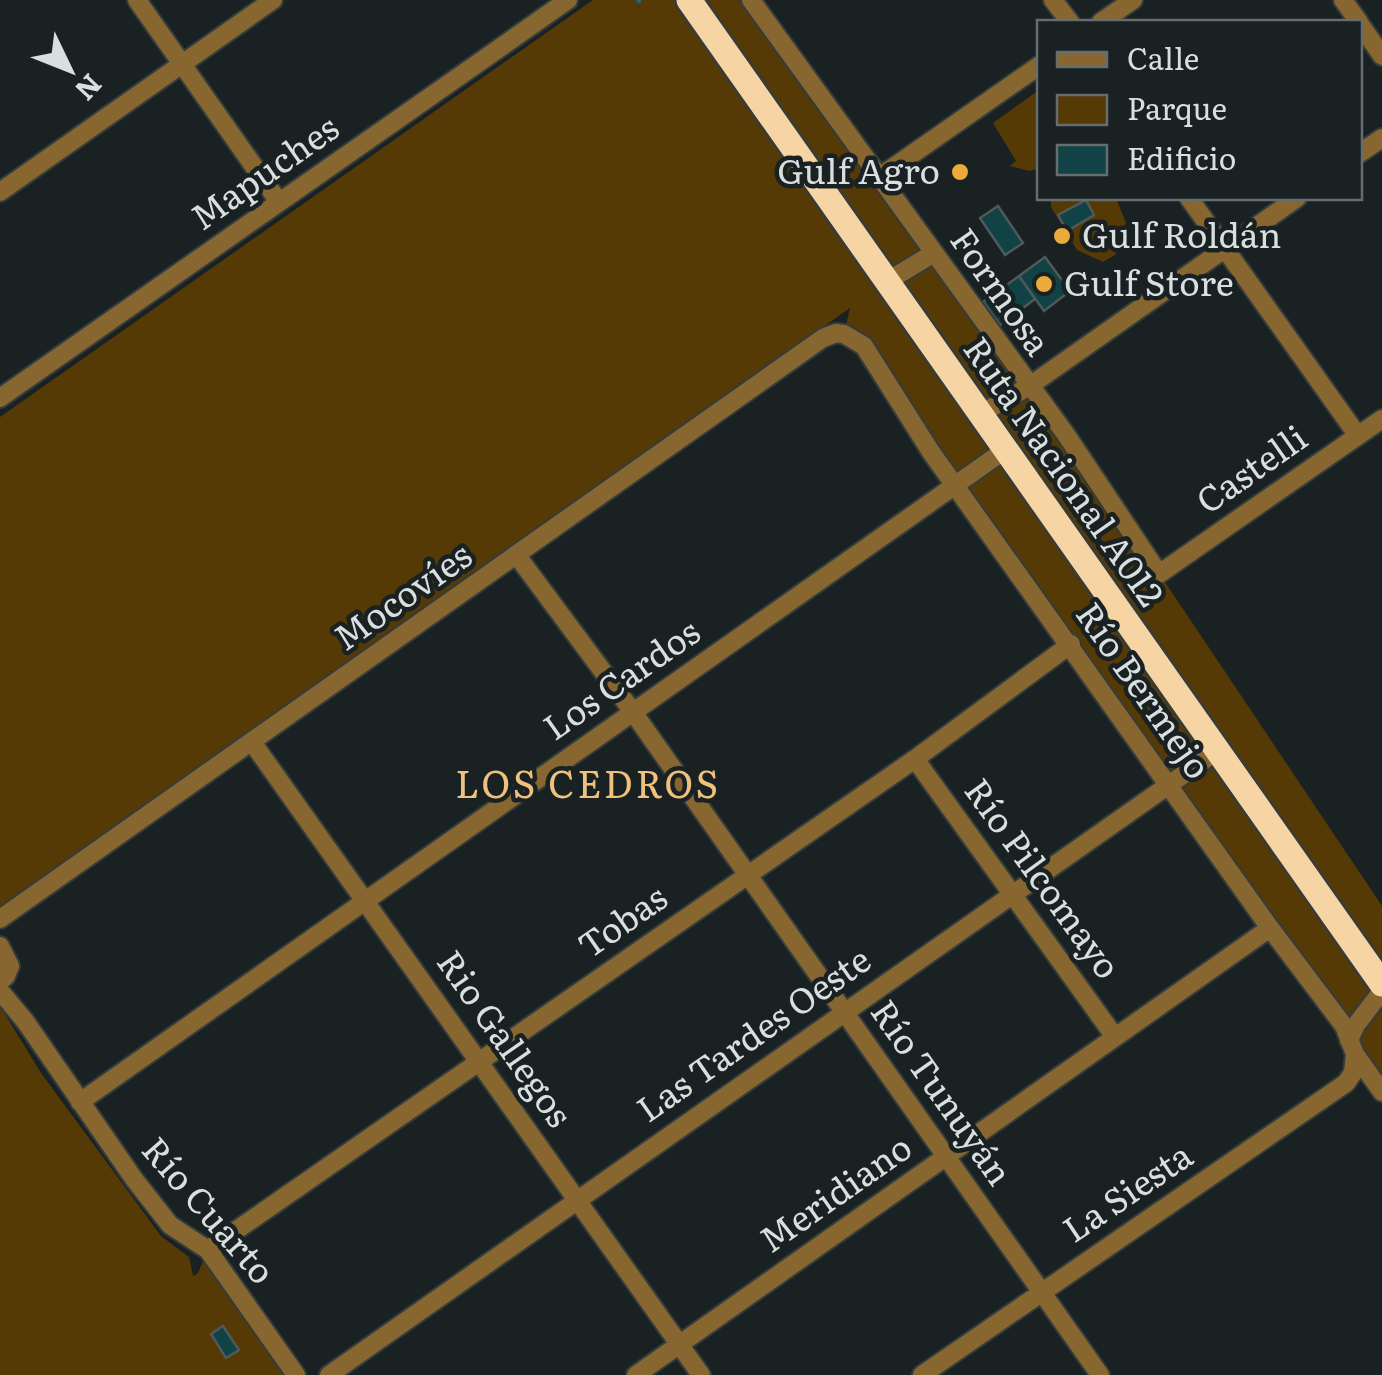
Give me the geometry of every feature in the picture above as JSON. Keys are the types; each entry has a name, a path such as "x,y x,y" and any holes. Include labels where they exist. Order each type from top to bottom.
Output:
{"highway":[{"name":"Ruta Nacional A012","path":"689,0 1382,988"}],"street":[{"path":"137,0 279,202"},
{"path":"0,192 273,0"},
{"name":"Mapuches","path":"2,394 568,0"},
{"name":"Formosa","path":"751,0 1067,436 1159,574"},
{"path":"1053,0 1068,20"},
{"path":"1103,20 1133,0"},
{"path":"1362,27 1382,56"},
{"path":"878,178 1037,67"},
{"path":"1190,200 1358,436"},
{"path":"980,414 1028,387 1294,200"},
{"path":"886,282 934,254"},
{"name":"Río Bermejo","path":"844,334 864,346 956,485 1270,928 1344,1026 1352,1047 1382,1092"},
{"name":"Mocovíes","path":"0,919 518,557 823,338 844,334"},
{"name":"Castelli","path":"1159,574 1382,418"},
{"name":"Los Cardos","path":"80,1102 1005,450"},
{"name":"Río Tunuyán","path":"518,557 748,875 1100,1375"},
{"name":"Tobas","path":"208,1250 916,759 1071,644"},
{"name":"Rio Gallegos","path":"252,742 701,1375"},
{"name":"Las Tardes Oeste","path":"329,1375 1218,751"},
{"name":"Río Pilcomayo","path":"916,759 1115,1038"},
{"name":"Meridiano","path":"636,1375 1270,928"},
{"path":"0,946 10,966 0,981"},
{"name":"La Siesta","path":"922,1375 1346,1083 1353,1073 1356,1025 1382,988"},
{"name":"Río Cuarto","path":"0,991 170,1225 208,1250 296,1375"}],"green space":[{"path":"593,0 751,0 1067,436 1382,906 1382,1092 1071,644 844,334 850,308 0,907 0,417"},
{"path":"1037,91 1037,169 1010,166 1016,161 993,123"},
{"path":"1051,200 1117,200 1126,223 1115,255 1103,262 1077,250 1051,207"},
{"path":"0,1006 41,1073 161,1236 189,1257 193,1276 208,1250 296,1375 0,1375"}],"building":[{"path":"1086,200 1094,215 1067,231 1058,215"},
{"path":"998,206 1023,243 1005,255 980,218"},
{"name":"Gulf Store","path":"1045,257 1070,291 1044,311 1019,276"},
{"path":"1019,276 1035,299 1000,325 983,302"},
{"path":"223,1326 239,1350 226,1358 211,1334"}],"place":[{"name":"Gulf Agro","path":"960,172"},
{"name":"Gulf Roldán","path":"1062,236"},
{"name":"Gulf Store","path":"1044,284"}],"district":[{"name":"LOS CEDROS","path":"588,785"}]}
